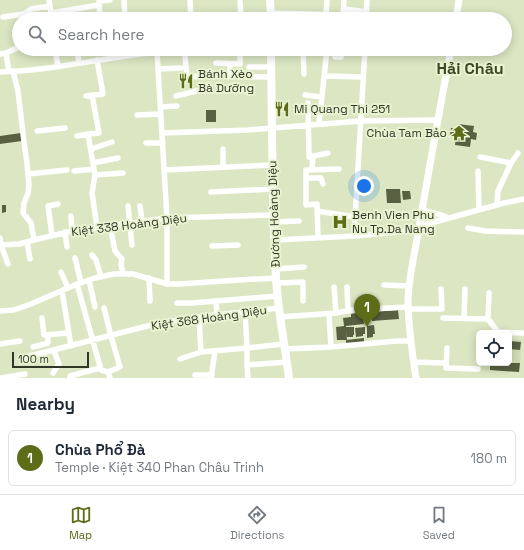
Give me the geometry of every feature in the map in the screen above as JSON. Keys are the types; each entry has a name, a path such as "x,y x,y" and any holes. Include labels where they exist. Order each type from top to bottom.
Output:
{"main road":[{"path":"270,0 271,12"},
{"name":"Đường Hoàng Diệu","path":"272,56 273,189 276,269 280,317 290,378"}],"street":[{"path":"100,12 99,1 110,0"},
{"path":"124,0 125,12"},
{"path":"190,0 191,12"},
{"path":"326,0 326,12"},
{"path":"344,0 344,12"},
{"path":"344,9 367,12 367,0"},
{"path":"457,12 459,0"},
{"path":"240,2 241,12"},
{"path":"27,12 31,9 50,3"},
{"path":"71,12 99,5"},
{"path":"3,17 12,16"},
{"path":"3,54 18,91 29,184 23,213 32,223 34,240"},
{"path":"56,56 58,67"},
{"path":"78,56 79,63"},
{"path":"0,72 58,67 127,56"},
{"path":"157,56 167,218 167,284"},
{"path":"185,56 187,77 272,77"},
{"path":"216,63 240,64 240,56"},
{"path":"303,56 304,74"},
{"path":"319,124 326,56"},
{"path":"335,57 341,56"},
{"path":"354,236 364,56"},
{"path":"416,378 408,321 409,286 450,56"},
{"path":"77,136 99,133 89,96 103,94 97,60"},
{"path":"230,64 230,77"},
{"path":"249,67 272,66"},
{"path":"158,69 181,68"},
{"path":"324,76 363,77"},
{"path":"176,96 196,91"},
{"path":"305,95 322,96"},
{"path":"308,103 309,157 328,153"},
{"path":"161,107 177,106"},
{"path":"137,115 161,114"},
{"path":"162,133 248,130 361,121 438,120"},
{"path":"37,131 65,128"},
{"path":"88,134 94,169 92,193 97,227"},
{"path":"91,149 112,142"},
{"path":"146,143 163,143"},
{"path":"223,149 223,167"},
{"path":"497,205 498,191 511,163 518,153"},
{"path":"312,170 313,156"},
{"path":"480,157 511,163"},
{"path":"94,169 118,158"},
{"path":"164,170 273,165"},
{"path":"74,171 94,169 123,173"},
{"path":"318,238 317,204 306,205 306,170 338,169"},
{"path":"28,174 67,170"},
{"path":"478,171 479,210"},
{"path":"306,178 322,178 322,184"},
{"path":"211,192 273,189"},
{"path":"275,240 354,236 419,228 448,218 524,199"},
{"path":"52,235 48,206 58,204"},
{"path":"128,206 132,245"},
{"path":"140,206 142,221"},
{"path":"422,209 448,218"},
{"path":"317,211 355,216"},
{"path":"71,216 72,231"},
{"name":"Kiệt 338 Hoàng Diệu","path":"0,245 19,244 65,232 167,218 274,219 299,221"},
{"path":"110,226 115,251 122,258 121,265 123,273"},
{"path":"468,228 485,231 524,232"},
{"path":"65,232 67,247"},
{"path":"0,238 0,245 8,264"},
{"path":"27,242 30,259"},
{"path":"212,246 238,245"},
{"path":"92,255 96,260 101,277"},
{"path":"75,258 92,341 100,368 109,375 120,367 104,308"},
{"path":"276,269 304,267"},
{"path":"61,272 65,289 71,346"},
{"path":"0,311 14,310 31,304 79,283 123,273 134,274 167,284 239,280 303,282 303,301"},
{"path":"149,278 150,301"},
{"path":"89,280 95,307"},
{"path":"384,285 409,286"},
{"path":"334,287 336,313"},
{"path":"347,287 348,311"},
{"path":"464,318 465,289"},
{"path":"280,317 329,314 348,311 408,308 442,309 441,290"},
{"path":"490,293 488,319 498,332 524,333"},
{"path":"177,303 278,296"},
{"path":"216,301 217,315"},
{"name":"Kiệt 368 Hoàng Diệu","path":"22,358 159,323 279,308"},
{"path":"245,312 248,378"},
{"path":"329,314 330,347"},
{"path":"199,317 201,352"},
{"path":"42,318 44,336 69,333"},
{"path":"443,318 488,319"},
{"path":"33,347 48,343 48,336"},
{"path":"180,359 201,352 247,348 330,347 410,341"},
{"path":"0,344 20,342"},
{"path":"447,348 446,368 478,369"},
{"path":"53,373 59,364 54,351"},
{"path":"195,375 211,377 215,351"},
{"path":"247,365 287,362"},
{"path":"413,362 446,363"},
{"path":"70,378 70,376 100,368"},
{"path":"1,378 25,374"}],"shaded area":[{"path":"512,339 522,340 519,372 480,370 481,366 512,366"}],"building":[{"path":"206,110 216,110 216,122 206,122"},
{"path":"458,124 474,126 473,132 477,133 476,140 471,139 470,147 455,145 456,136 450,135 451,128 458,129"},
{"path":"21,133 22,141 0,144 0,136"},
{"path":"386,189 400,189 401,203 387,203"},
{"path":"402,191 410,191 411,199 403,200"},
{"path":"2,205 6,205 6,212 2,213"},
{"path":"398,310 399,319 372,321 372,312"},
{"path":"362,312 364,324 346,326 347,340 337,340 336,327 344,326 343,318 351,317 351,314"},
{"path":"374,325 375,334 373,334 373,337 367,338 367,326"},
{"path":"346,327 354,327 353,337 347,337"},
{"path":"365,327 365,334 363,334 363,336 356,337 355,328"},
{"path":"364,338 364,343 346,344 346,340"},
{"path":"512,341 521,342 520,350 512,349"},
{"path":"512,363 520,363 519,372 490,370 490,366 512,366"}],"place":[{"name":"Bánh Xèo Bà Dưỡng","path":"186,81"},
{"name":"Mi Quang Thi 251","path":"282,109"},
{"name":"Chùa Tam Bảo","path":"459,133"},
{"name":"Benh Vien Phu Nu Tp.Da Nang","path":"340,222"},
{"name":"Chùa Phổ Đà","path":"367,327"}],"district":[{"name":"Hải Châu","path":"470,68"}]}
